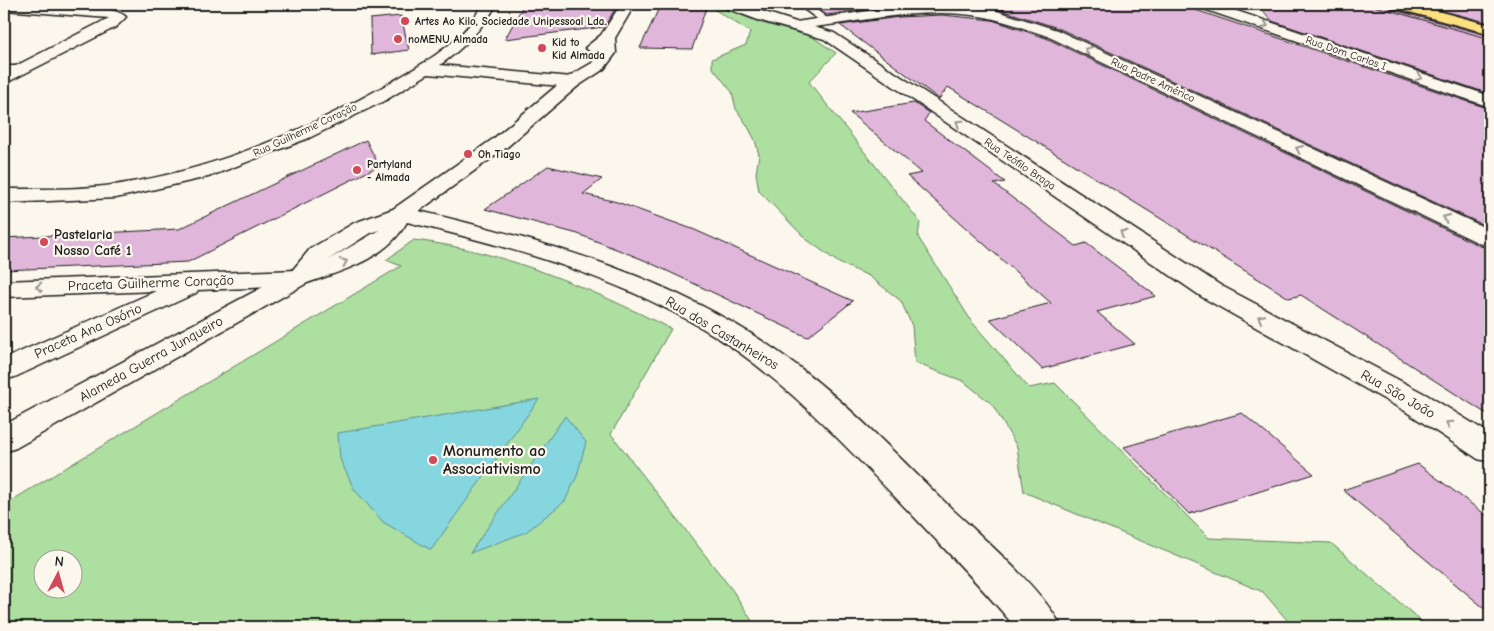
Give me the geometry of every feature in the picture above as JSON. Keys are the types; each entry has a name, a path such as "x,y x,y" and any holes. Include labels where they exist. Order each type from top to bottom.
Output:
{"main road":[{"path":"1396,4 1490,30"}],"street":[{"name":"Rua Guilherme Coração","path":"4,196 130,189 189,176 240,160 287,141 426,70 472,33 486,15 490,4"},
{"name":"Alameda Guerra Junqueiro","path":"4,440 298,278 345,262 388,235 401,214 500,144 572,82 598,66 608,53 607,38 628,4"},
{"name":"Rua Teófilo Braga","path":"728,4 763,17 829,36 1211,292 1304,341"},
{"name":"Rua Dom Carlos I","path":"1203,4 1490,102"},
{"path":"4,6 104,12 119,17 112,24 4,79"},
{"name":"Rua Padre Américo","path":"794,25 934,8 991,15 1052,33 1490,239"},
{"path":"426,70 572,82"},
{"name":"Rua dos Castanheiros","path":"401,214 504,238 585,264 665,298 746,345 788,374 822,403 1002,581 1040,627"},
{"name":"Praceta Guilherme Coração","path":"4,288 298,278"},
{"name":"Praceta Ana Osório","path":"4,370 200,281"},
{"name":"Rua São João","path":"1304,341 1416,403 1490,450"}],"lane":[{"path":"813,4 804,5 826,22"},
{"path":"4,69 23,69"}],"green space":[{"path":"706,4 716,4 758,22 811,36 836,53 809,82 920,222 918,237 972,322 1029,388 1055,383 1209,538 1331,543 1428,627 1293,627 1263,592 1024,492 1017,447 992,404 963,381 915,363 912,326 901,301 869,276 839,263 806,239 759,191 756,173 759,155 755,140 736,109 732,92 712,67 712,59 746,45 750,32"},
{"path":"414,240 448,245 514,262 546,273 609,299 671,329 611,434 733,591 756,627 4,627 4,505 401,266 386,260"}],"water":[{"path":"539,399 431,550 383,522 354,489 340,459 338,433"},
{"path":"565,416 586,442 577,476 565,501 526,532 470,553"}],"building":[{"path":"524,4 614,4 614,11 604,27 505,39"},
{"path":"820,4 939,4 888,6 827,15 816,7"},
{"path":"958,4 1178,4 1490,109 1490,228 1058,28 995,8"},
{"path":"1257,4 1387,4 1391,9 1490,36 1490,94 1272,21"},
{"path":"1417,4 1490,4 1490,23"},
{"path":"659,8 706,8 692,49 640,48"},
{"path":"942,15 992,20 1046,38 1480,246 1490,248 1490,416 1301,295 1289,298 948,87 939,99 840,25 899,17"},
{"path":"401,16 409,50 371,55 370,19"},
{"path":"914,103 929,113 924,121 1005,182 994,184 1076,246 1086,243 1156,296 1097,312 1135,344 1042,369 990,319 1051,303 907,176 922,173 850,113"},
{"path":"366,140 379,166 188,262 4,270 4,238 179,229"},
{"path":"548,166 602,179 583,194 617,202 695,230 853,301 807,337 644,260 578,234 485,209"},
{"path":"1242,413 1314,474 1189,514 1124,447"},
{"path":"1418,464 1490,518 1490,613 1343,490"}],"tram line":[{"path":"1367,4 1490,39"}],"place":[{"name":"Artes Ao Kilo, Sociedade Unipessoal Lda.","path":"405,21"},
{"name":"noMENU Almada","path":"398,39"},
{"name":"Kid to Kid Almada","path":"542,48"},
{"name":"Oh Tiago","path":"468,154"},
{"name":"Partyland - Almada","path":"357,170"},
{"name":"Pastelaria Nosso Café 1","path":"44,242"},
{"name":"Monumento ao Associativismo","path":"433,460"}]}
